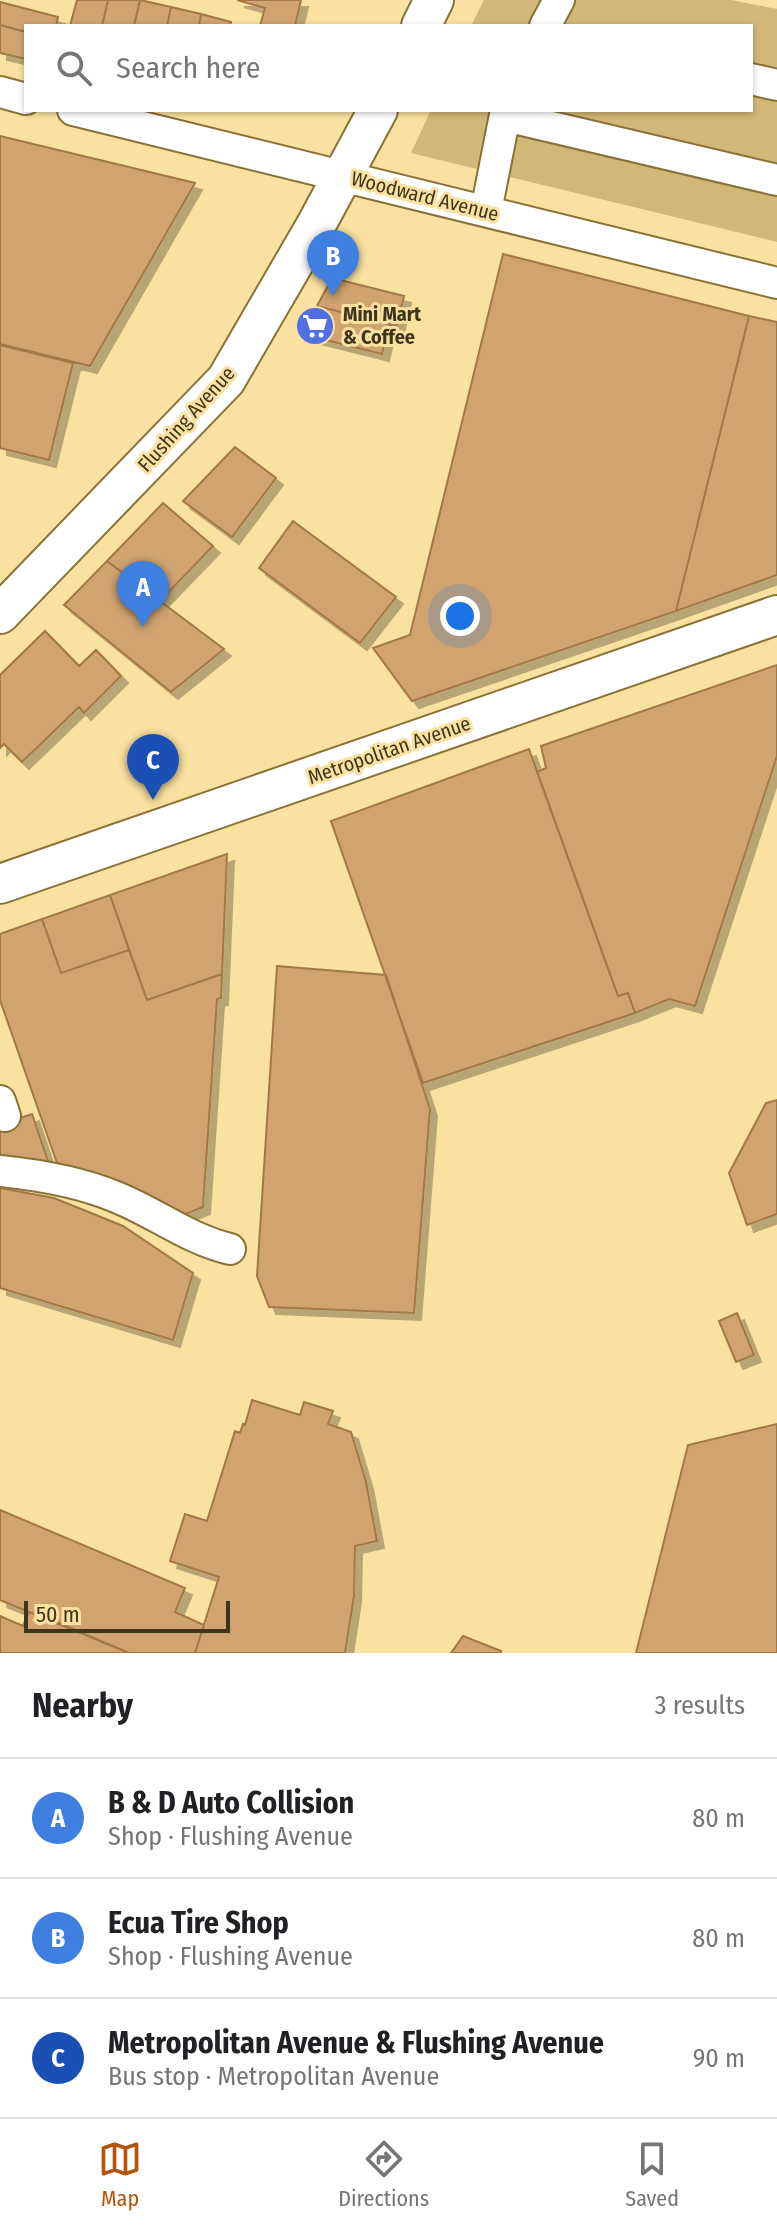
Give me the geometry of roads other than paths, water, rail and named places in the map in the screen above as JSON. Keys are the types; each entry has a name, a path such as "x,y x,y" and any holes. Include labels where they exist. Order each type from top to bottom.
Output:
{"main road":[{"path":"422,24 434,0"},
{"name":"Flushing Avenue","path":"0,614 226,380 377,112"},
{"name":"Metropolitan Avenue","path":"0,884 777,615"}],"street":[{"path":"546,24 559,0"},
{"path":"753,79 777,85"},
{"path":"0,92 24,98"},
{"name":"Woodward Avenue","path":"81,112 777,283"},
{"path":"486,211 505,113 777,180"},
{"path":"0,1171 48,1177 116,1197 192,1237 230,1249"}],"place":[{"name":"Ecua Tire Shop","path":"333,296"},
{"name":"Mini Mart & Coffee","path":"315,326"},
{"name":"B & D Auto Collision","path":"143,627"},
{"name":"Metropolitan Avenue & Flushing Avenue","path":"153,800"}]}
